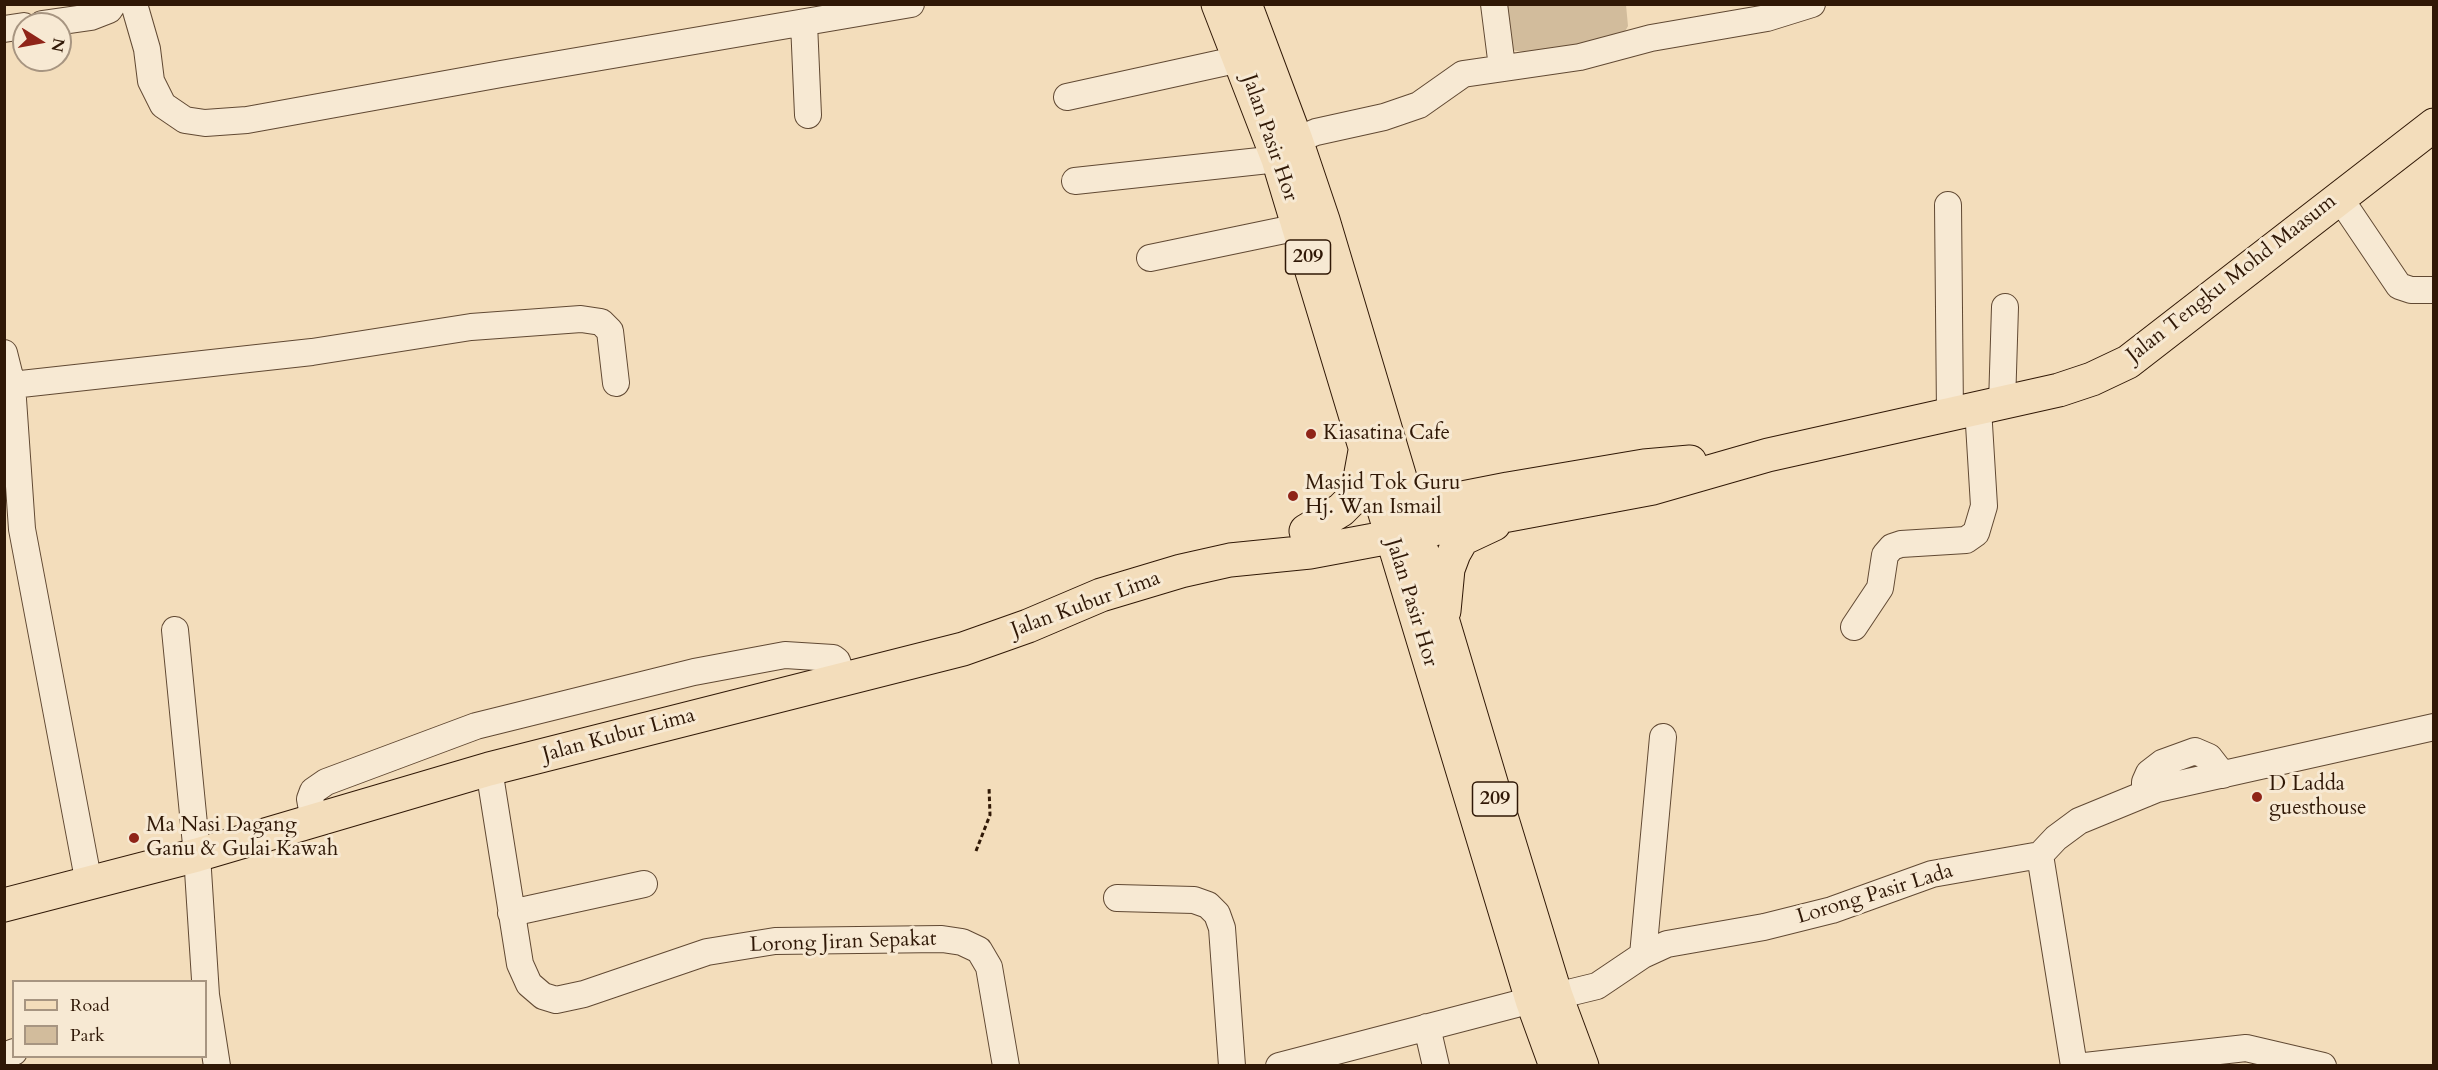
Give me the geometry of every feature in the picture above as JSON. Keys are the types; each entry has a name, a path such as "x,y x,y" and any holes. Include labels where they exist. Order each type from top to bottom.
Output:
{"main road":[{"name":"Jalan Pasir Hor","path":"1218,4 1240,58 1287,150 1299,227 1376,441"},
{"name":"Jalan Pasir Hor","path":"1245,4 1428,619 1544,998 1556,1065"},
{"name":"Jalan Tengku Mohd Maasum","path":"1399,521 1514,500 1653,488 1768,455 1977,409 2092,379 2128,362 2433,125"},
{"path":"1308,541 1352,499 1376,441 1405,459 1429,481 1514,500"},
{"path":"1308,541 1357,553 1372,561 1428,619 1462,539 1514,500"},
{"name":"Jalan Kubur Lima","path":"4,905 197,855 489,769 963,649 1028,626 1101,595 1181,571 1399,521"},
{"name":"Jalan Pasir Hor","path":"1544,998 1582,1065"}],"street":[{"path":"72,20 91,17 109,10 113,4"},
{"path":"134,4 147,49 151,81 163,105 185,120 205,123 247,120 910,4"},
{"path":"1494,4 1502,67"},
{"path":"1075,180 1287,150 1316,132 1384,117 1419,105 1463,74 1580,57 1651,38 1767,18 1812,4"},
{"path":"804,22 808,115"},
{"path":"1067,97 1240,58"},
{"path":"2339,196 2399,286 2431,293"},
{"path":"1854,627 1880,588 1885,555 1892,547 1901,544 1966,540 1976,533 1984,506 1977,409 1947,205"},
{"path":"1150,258 1299,227"},
{"path":"1977,409 2005,308"},
{"path":"12,385 312,352 471,327 581,319 601,322 610,331 616,383"},
{"path":"4,353 12,385 14,531 89,884"},
{"path":"175,630 197,855 205,980"},
{"path":"314,821 310,799 313,791 326,782 476,726 694,672 785,655 833,658 837,661 843,679"},
{"path":"2074,1065 2040,855 2056,838 2079,821 2145,794 2433,727"},
{"path":"1643,955 1663,737"},
{"name":"Lorong Jiran Sepakat","path":"489,769 520,963 529,984 543,996 556,1000 601,989 707,952 775,941 942,939 962,942 979,950 989,967 1006,1065"},
{"name":"Lorong Pasir Lada","path":"1279,1065 1597,986 1643,955 1667,944 1764,927 1832,910 1932,874 2040,855"},
{"path":"511,913 644,884"},
{"path":"1117,898 1194,900 1208,905 1217,914 1221,928 1232,1065"},
{"path":"207,1001 218,1065"},
{"path":"1427,1028 1436,1065"},
{"path":"2085,1065 2246,1048 2323,1065"}],"path":[{"path":"976,851 990,815 989,787"}],"green space":[{"path":"1499,5 1626,5 1628,26 1622,37 1529,53 1506,49"}],"place":[{"name":"Kiasatina Cafe","path":"1311,434"},
{"name":"Masjid Tok Guru Hj. Wan Ismail","path":"1293,496"},
{"name":"D Ladda guesthouse","path":"2257,797"},
{"name":"Ma Nasi Dagang Ganu & Gulai Kawah","path":"134,838"}]}
